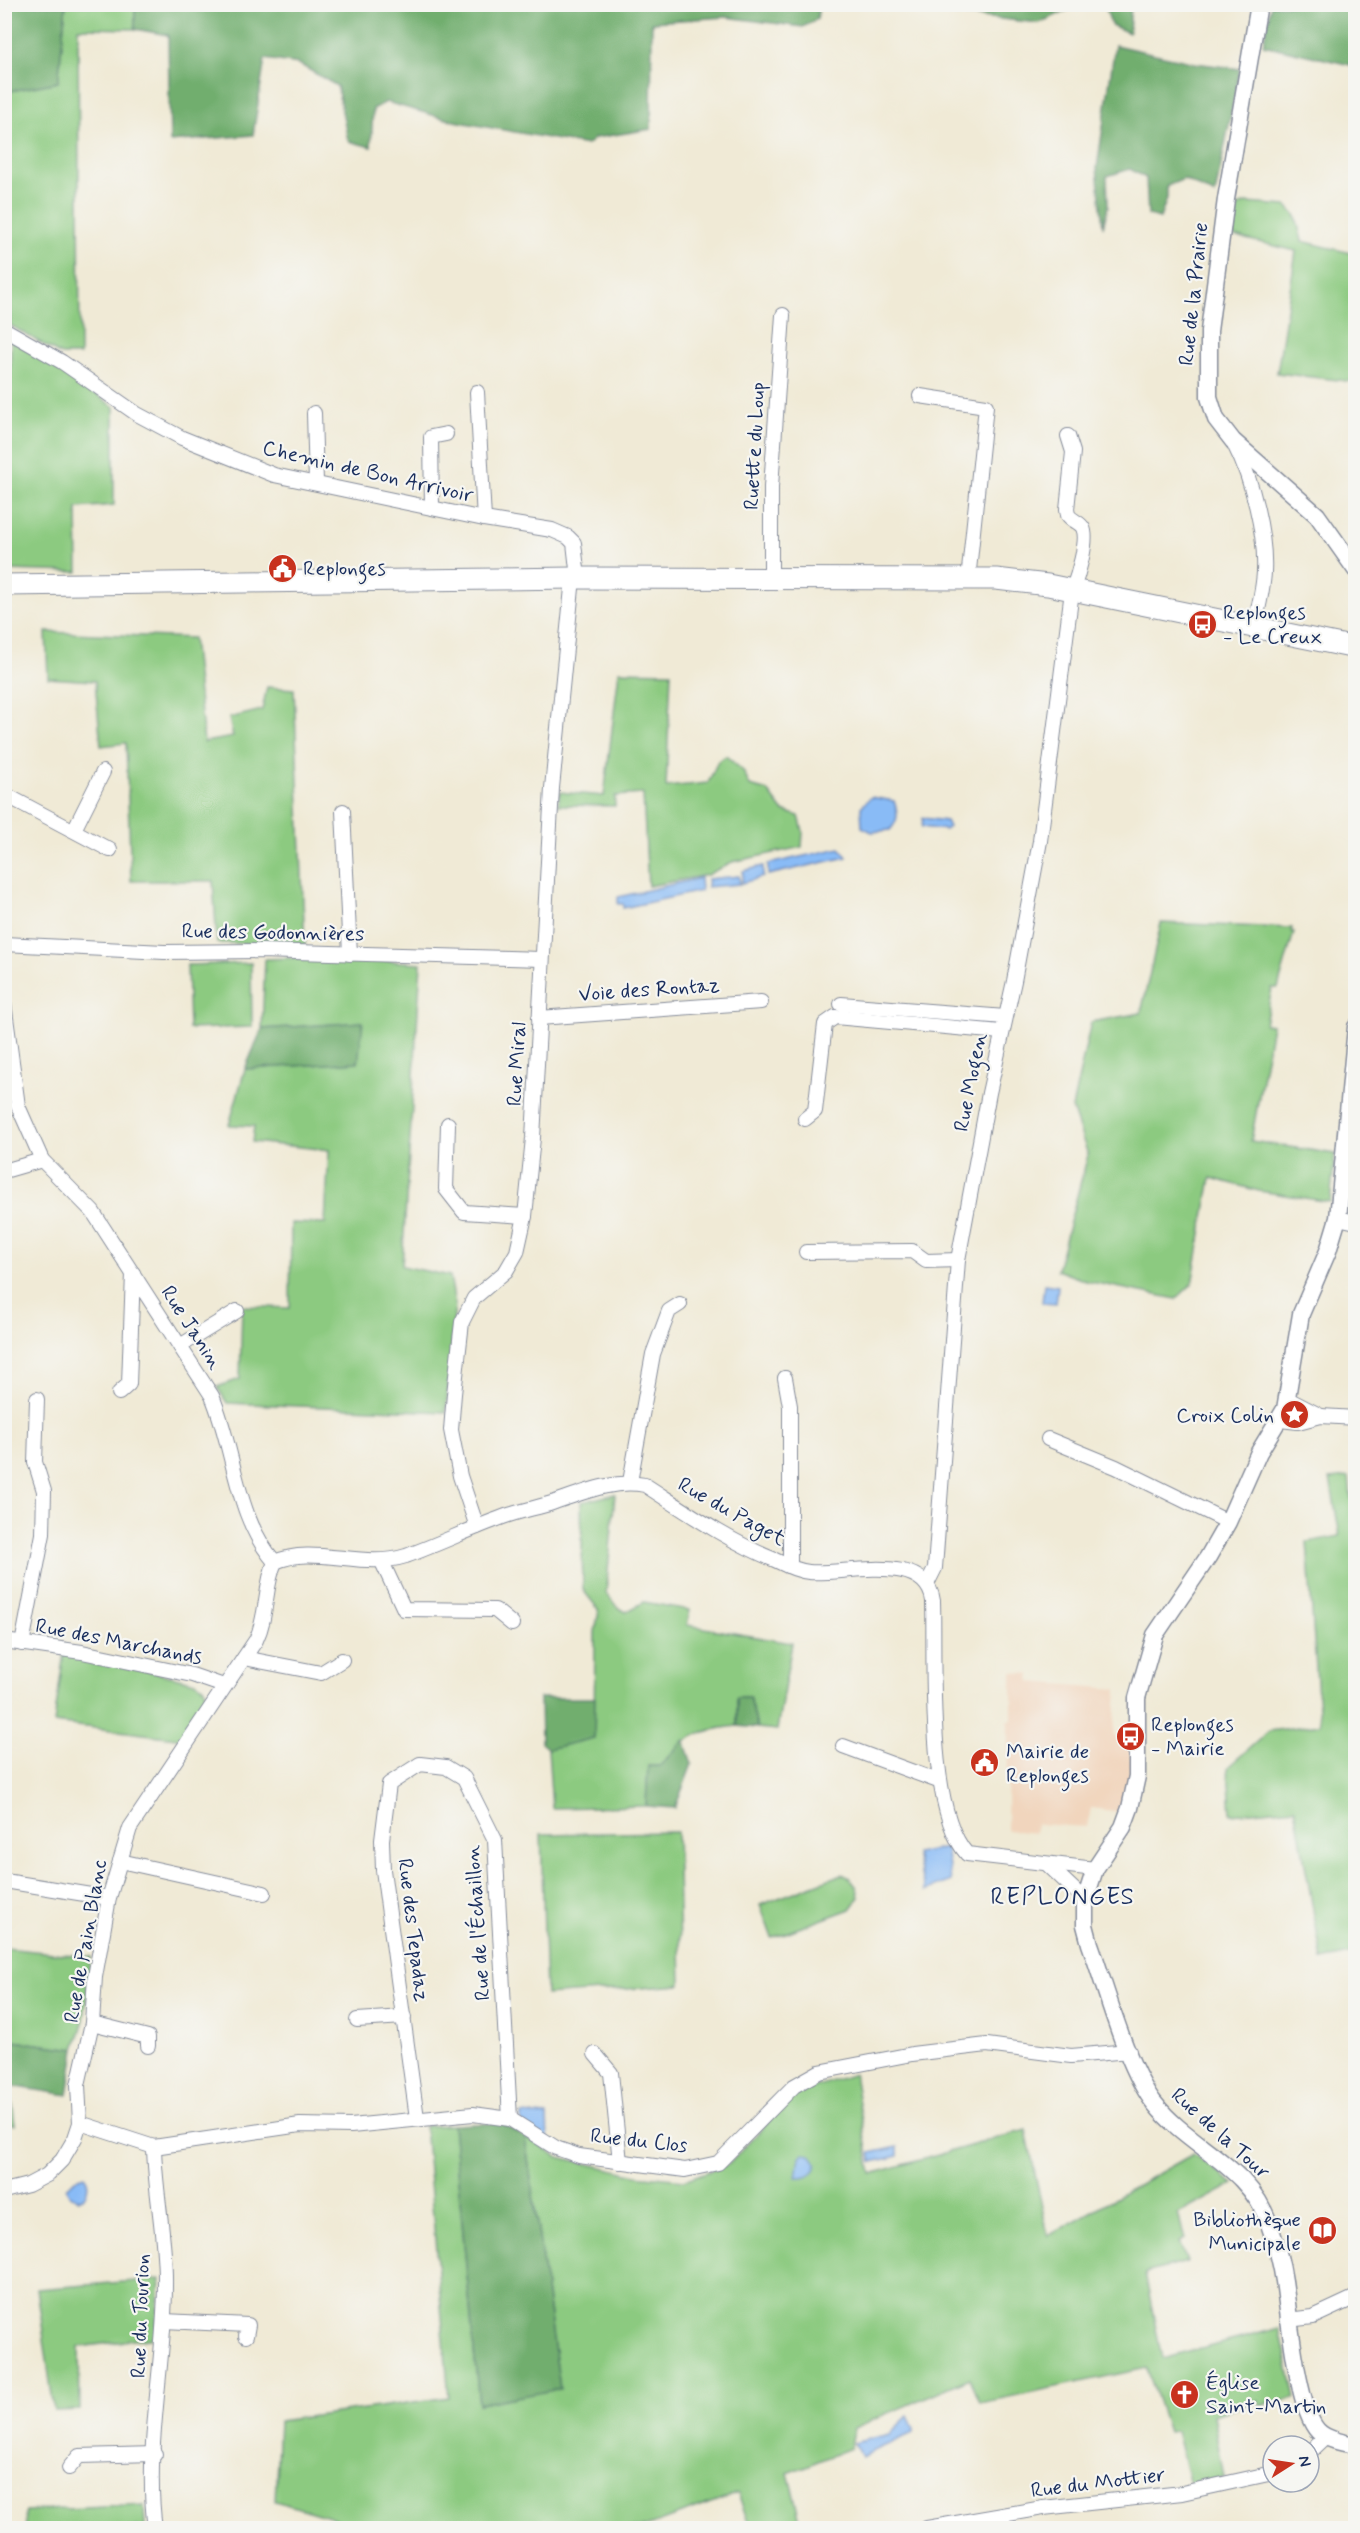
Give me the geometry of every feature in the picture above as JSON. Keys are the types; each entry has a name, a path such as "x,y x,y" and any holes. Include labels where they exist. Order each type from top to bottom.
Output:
{"main road":[{"path":"4,585 575,578 1026,582 1356,648"}],"street":[{"name":"Rue de la Prairie","path":"1259,4 1226,199 1209,331 1209,397 1216,418 1233,441 1317,515 1356,570"},
{"name":"Ruette du Loup","path":"771,580 771,487 783,315"},
{"name":"Chemin de Bon Arrivoir","path":"4,329 62,362 137,414 182,438 274,475 484,519 540,526 568,537 576,552 575,578"},
{"path":"477,392 484,519"},
{"path":"920,396 986,406 968,580"},
{"path":"314,413 316,483"},
{"path":"432,508 431,437 447,434"},
{"name":"Rue Mogen","path":"928,1582 935,1568 958,1260 1040,841 1072,591 1081,564 1085,534 1080,524 1068,515 1073,452 1068,436"},
{"path":"1233,441 1250,482 1264,553 1263,583 1254,628"},
{"path":"1250,482 1268,473"},
{"name":"Rue Miral","path":"477,1527 460,1476 451,1430 462,1322 474,1298 506,1271 517,1252 525,1216 533,1138 552,788 575,578"},
{"path":"74,830 103,772"},
{"path":"4,794 110,850"},
{"path":"343,811 350,954"},
{"name":"Rue des Godonnières","path":"4,944 164,952 541,959"},
{"name":"Voie des Rontaz","path":"539,1018 761,1002"},
{"name":"Rue Janin","path":"4,1003 6,1045 18,1106 42,1160 93,1212 212,1396 222,1420 246,1511 259,1543 275,1562"},
{"path":"841,1004 1005,1017"},
{"path":"805,1119 814,1111 825,1024 835,1017 1001,1032"},
{"name":"Rue de la Tour","path":"1326,2437 1317,2430 1308,2413 1288,2320 1277,2247 1257,2196 1244,2180 1166,2116 1143,2084 1090,1944 1085,1925 1085,1900 1095,1869 1123,1827 1130,1808 1137,1776 1137,1698 1155,1635 1208,1557 1228,1522 1259,1452 1280,1420 1288,1399 1299,1323 1338,1218 1356,1027"},
{"path":"447,1124 446,1189 464,1212 525,1216"},
{"path":"4,1171 42,1160"},
{"path":"1338,1218 1356,1222"},
{"path":"807,1252 912,1251 926,1261 958,1260"},
{"path":"119,1393 129,1384 133,1274"},
{"path":"224,1686 244,1658 263,1623 270,1574 275,1562 286,1557 300,1556 382,1562 404,1556 477,1527 598,1487 630,1482 654,1354 669,1311 680,1304"},
{"path":"180,1346 237,1311"},
{"path":"785,1378 790,1406 790,1562 788,1566"},
{"path":"22,1644 43,1534 44,1491 35,1462 37,1399"},
{"path":"1288,1399 1321,1416"},
{"path":"1280,1420 1298,1422 1321,1416 1356,1418"},
{"path":"1048,1439 1116,1467 1228,1522"},
{"name":"Rue du Paget","path":"630,1482 645,1485 752,1551 788,1566 807,1572 888,1569 915,1573 928,1582"},
{"path":"382,1562 404,1610 495,1610 512,1624"},
{"path":"928,1582 933,1600 938,1780 956,1839 967,1854 1095,1869"},
{"name":"Rue des Marchands","path":"4,1641 82,1652 170,1671 224,1686"},
{"path":"244,1658 321,1673 342,1660"},
{"name":"Rue de Pain Blanc","path":"4,2191 28,2185 47,2175 62,2160 75,2138 80,2123 78,2085 92,2024 95,1977 109,1898 130,1828 224,1686"},
{"path":"843,1746 938,1780"},
{"name":"Rue des Tepadaz","path":"417,2118 383,1870 383,1818 388,1784 420,1764"},
{"name":"Rue de l'Échaillon","path":"420,1764 446,1767 464,1778 495,1840 510,2119"},
{"path":"120,1861 264,1893"},
{"path":"1048,1865 1085,1900"},
{"path":"5,1881 109,1898"},
{"path":"357,2020 404,2017"},
{"path":"92,2024 148,2037 148,2046"},
{"name":"Rue du Clos","path":"154,2147 300,2125 351,2126 473,2114 510,2119 556,2148 579,2156 685,2170 718,2163 794,2086 819,2072 912,2054 987,2045 1071,2056 1129,2051"},
{"path":"595,2054 611,2073 620,2162"},
{"path":"80,2123 154,2147"},
{"name":"Rue du Tourion","path":"154,2147 164,2254 164,2321 152,2508 155,2529"},
{"path":"1288,2320 1313,2317 1356,2297"},
{"path":"164,2321 248,2325 246,2336"},
{"path":"1321,2442 1326,2437 1356,2445"},
{"path":"69,2468 79,2456 155,2454"},
{"name":"Rue du Mottier","path":"927,2529 1043,2508 1182,2493 1261,2476"}],"shaded area":[{"path":"1012,1672 1031,1674 1030,1682 1117,1689 1114,1736 1129,1736 1131,1763 1129,1785 1121,1812 1091,1808 1087,1827 1036,1824 1035,1833 1007,1830 1008,1721 1012,1720"}],"green space":[{"path":"819,4 817,19 803,27 726,17 652,22 651,129 595,138 587,145 454,121 386,102 373,109 371,147 348,141 337,86 299,64 265,59 253,135 170,142 168,35 135,29 135,5"},
{"path":"934,4 1079,5 1039,23 932,12"},
{"path":"5,5 66,5 58,82 5,92"},
{"path":"66,5 135,5 135,29 78,28 80,355 61,355 10,325 5,92 58,82"},
{"path":"1105,5 1131,5 1129,33 1111,25"},
{"path":"1271,5 1355,5 1355,66 1263,45"},
{"path":"1115,45 1195,63 1240,69 1215,195 1184,179 1167,186 1167,198 1160,218 1148,215 1146,178 1130,169 1107,176 1108,206 1103,227 1097,168"},
{"path":"1246,203 1287,206 1296,216 1302,241 1355,254 1355,382 1277,373 1296,251 1233,236 1238,206"},
{"path":"11,340 27,345 114,407 114,505 77,508 78,572 7,570"},
{"path":"46,632 193,638 204,742 233,737 229,718 262,710 267,687 294,689 305,945 217,943 213,881 131,881 126,743 101,746 95,681 48,678"},
{"path":"619,671 671,672 666,787 708,783 718,761 726,756 743,771 750,786 768,791 783,811 799,816 803,831 802,847 732,862 707,875 648,886 643,794 615,796 615,806 558,805 560,792 604,796"},
{"path":"1161,923 1292,928 1291,932 1294,932 1278,988 1272,988 1265,1024 1272,1025 1251,1141 1335,1154 1330,1202 1259,1191 1211,1178 1192,1284 1176,1299 1086,1281 1057,1270 1088,1155 1072,1108 1091,1022 1141,1013"},
{"path":"317,957 421,963 402,1266 450,1276 455,1304 446,1412 227,1403 217,1387 240,1379 242,1306 290,1308 291,1223 325,1224 329,1150 252,1142 254,1126 229,1125 245,1069 357,1062 362,1022 262,1029 265,959"},
{"path":"251,963 252,1027 189,1029 187,965"},
{"path":"363,1022 358,1062 245,1069 262,1029"},
{"path":"1349,1477 1351,1498 1356,1498 1355,1953 1322,1960 1295,1808 1231,1814 1228,1767 1269,1731 1320,1724 1307,1542 1340,1536 1330,1479"},
{"path":"615,1494 606,1593 618,1608 626,1612 644,1602 690,1610 687,1625 792,1643 777,1730 757,1728 750,1697 737,1697 737,1726 711,1730 693,1736 678,1747 660,1766 648,1766 646,1806 552,1808 548,1749 594,1738 595,1632 599,1610 583,1590 581,1502"},
{"path":"64,1652 196,1682 204,1688 209,1698 184,1739 54,1723"},
{"path":"737,1697 750,1697 757,1728 737,1726"},
{"path":"540,1698 595,1698 594,1738 548,1749 541,1743"},
{"path":"684,1740 692,1764 675,1808 646,1806 648,1766 660,1766"},
{"path":"677,1832 681,1985 546,1995 541,1834"},
{"path":"842,1874 852,1880 859,1897 850,1909 772,1938 760,1905"},
{"path":"5,1948 91,1957 84,2020 75,2049 5,2040"},
{"path":"5,2040 75,2049 68,2095 5,2085"},
{"path":"854,2074 871,2174 1026,2130 1048,2236 1193,2154 1234,2184 1178,2214 1185,2239 1179,2242 1187,2262 1145,2273 1162,2359 1280,2328 1295,2398 1261,2406 1259,2401 1213,2415 1224,2478 1192,2483 1189,2481 1176,2431 1168,2432 1147,2368 980,2403 970,2378 854,2428 851,2448 788,2473 802,2528 750,2528 738,2493 643,2528 365,2528 275,2501 279,2421 449,2397 425,2126 453,2125 479,2404 560,2388 525,2137 559,2157 636,2175 684,2180 729,2164 794,2094"},
{"path":"5,2085 10,2085 15,2125 5,2125"},
{"path":"502,2123 525,2137 560,2389 479,2404 453,2125"},
{"path":"160,2279 156,2337 79,2347 80,2410 54,2411 37,2289"},
{"path":"144,2505 145,2528 26,2528 25,2511"}],"water":[{"path":"871,797 894,801 897,816 890,830 872,832 862,827 861,807"},
{"path":"923,818 946,821 949,827 945,830 922,827"},
{"path":"840,848 847,857 768,875 768,864"},
{"path":"763,866 763,877 742,883 743,871"},
{"path":"739,876 740,884 707,887 708,879"},
{"path":"700,878 701,891 623,908 623,904 618,904 618,897"},
{"path":"1044,1284 1058,1286 1056,1304 1042,1303"},
{"path":"946,1848 951,1881 925,1891 916,1854"},
{"path":"521,2114 547,2116 548,2142 521,2122"},
{"path":"898,2147 898,2156 872,2162 870,2153"},
{"path":"803,2153 810,2154 816,2167 807,2176 796,2177 799,2158"},
{"path":"84,2176 88,2187 83,2198 78,2199 69,2195 66,2188 75,2179"},
{"path":"908,2416 914,2429 913,2433 861,2457 854,2443 889,2434"}],"place":[{"name":"Replonges","path":"282,568"},
{"name":"Replonges - Le Creux","path":"1202,624"},
{"name":"Croix Colin","path":"1295,1415"},
{"name":"Replonges - Mairie","path":"1130,1736"},
{"name":"Mairie de Replonges","path":"985,1763"},
{"name":"Bibliothèque Municipale","path":"1322,2231"},
{"name":"Église Saint-Martin","path":"1185,2394"}],"district":[{"name":"REPLONGES","path":"1063,1896"}]}
